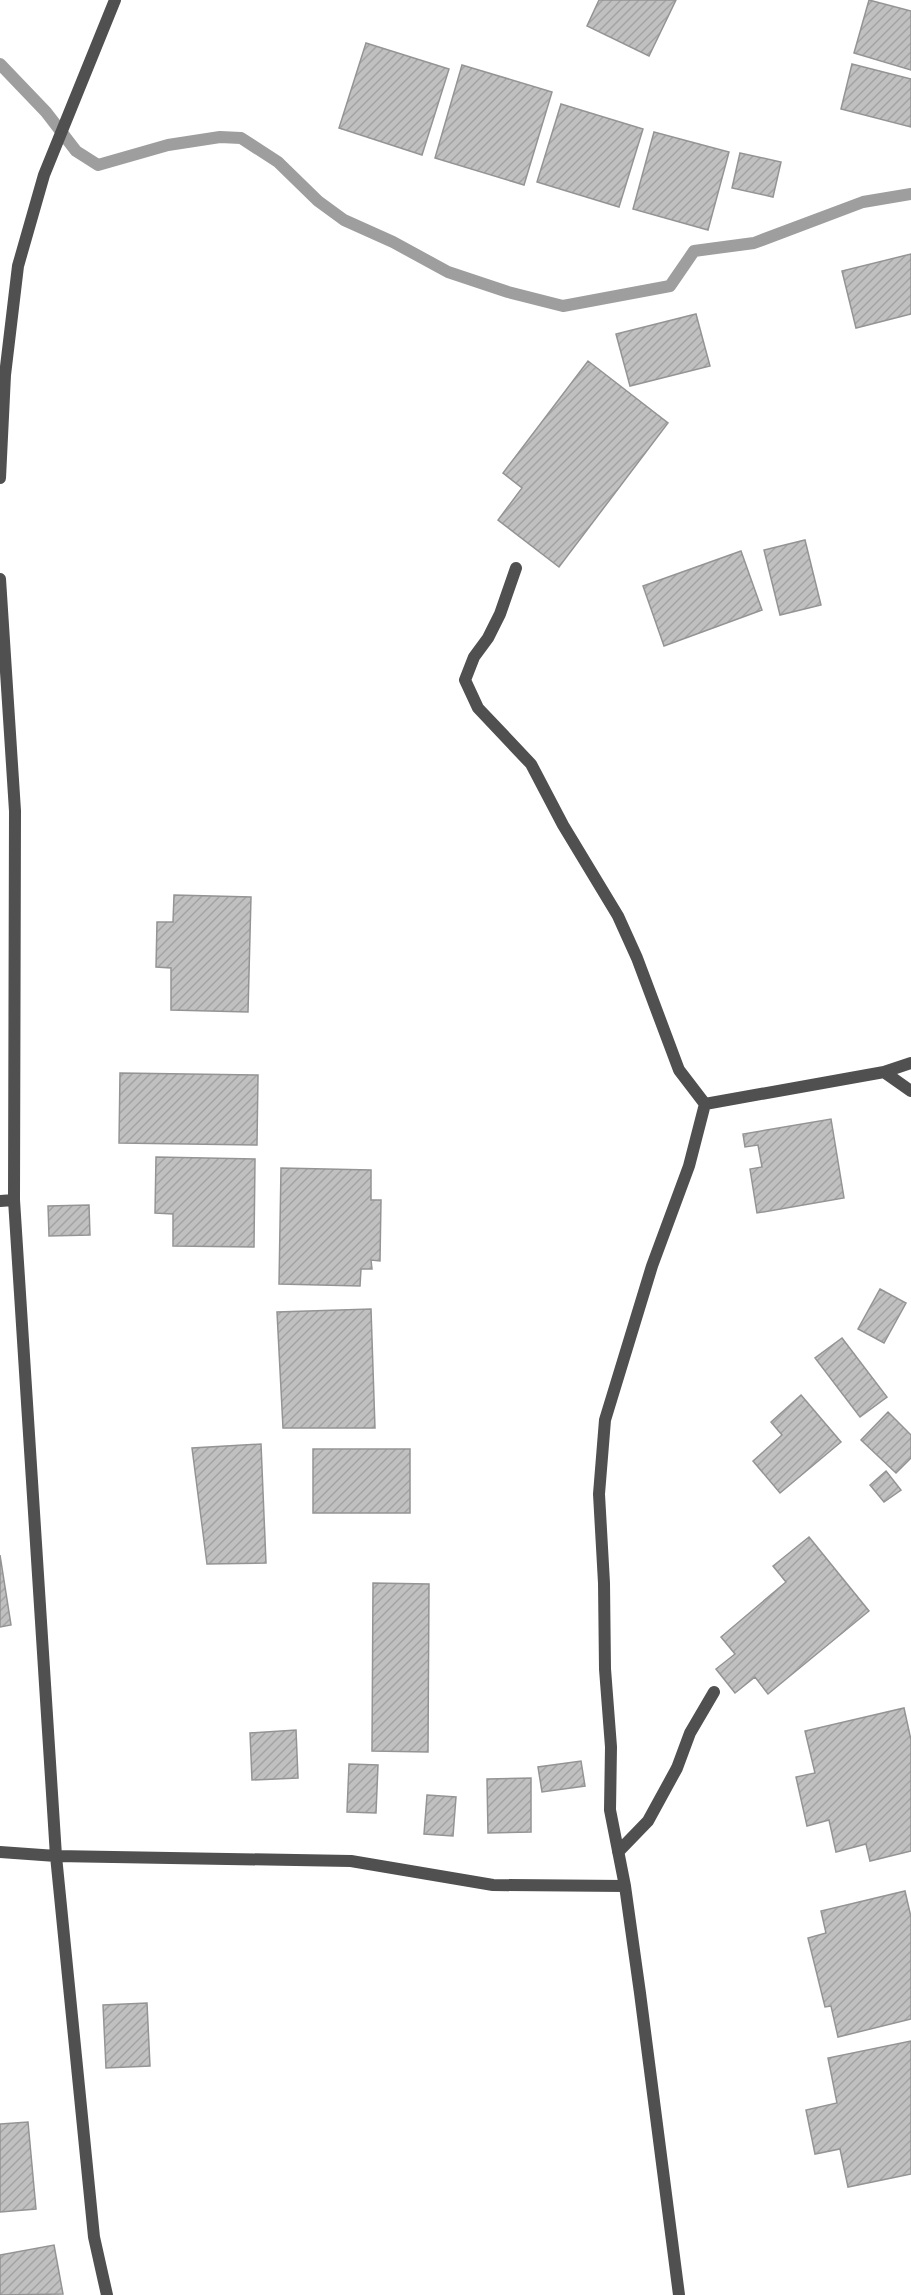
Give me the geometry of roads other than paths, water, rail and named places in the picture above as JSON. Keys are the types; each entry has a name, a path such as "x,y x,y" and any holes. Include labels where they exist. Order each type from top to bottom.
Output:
{"street":[{"path":"0,478 4,375 18,266 44,175 116,0"},
{"path":"516,568 500,614 488,638 474,657 465,680 478,708 531,764 563,825 618,916 637,958 679,1070 705,1104"},
{"path":"0,579 15,811 14,1200 56,1856 94,2236 108,2295"},
{"path":"705,1104 884,1072 911,1063"},
{"path":"884,1072 911,1091"},
{"path":"679,2295 624,1886 610,1810 611,1747 605,1669 604,1583 599,1494 605,1420 652,1266 689,1166 705,1104"},
{"path":"0,1201 14,1200"},
{"path":"618,1852 648,1821 676,1768 690,1733 714,1692"},
{"path":"0,1852 56,1856 351,1861 493,1885 624,1886"}],"waterway":[{"path":"0,64 46,112 76,151 98,165 168,145 220,137 241,138 278,162 318,201 344,220 393,242 448,272 508,292 563,306 670,286 694,251 754,243 863,202 911,194"}]}
